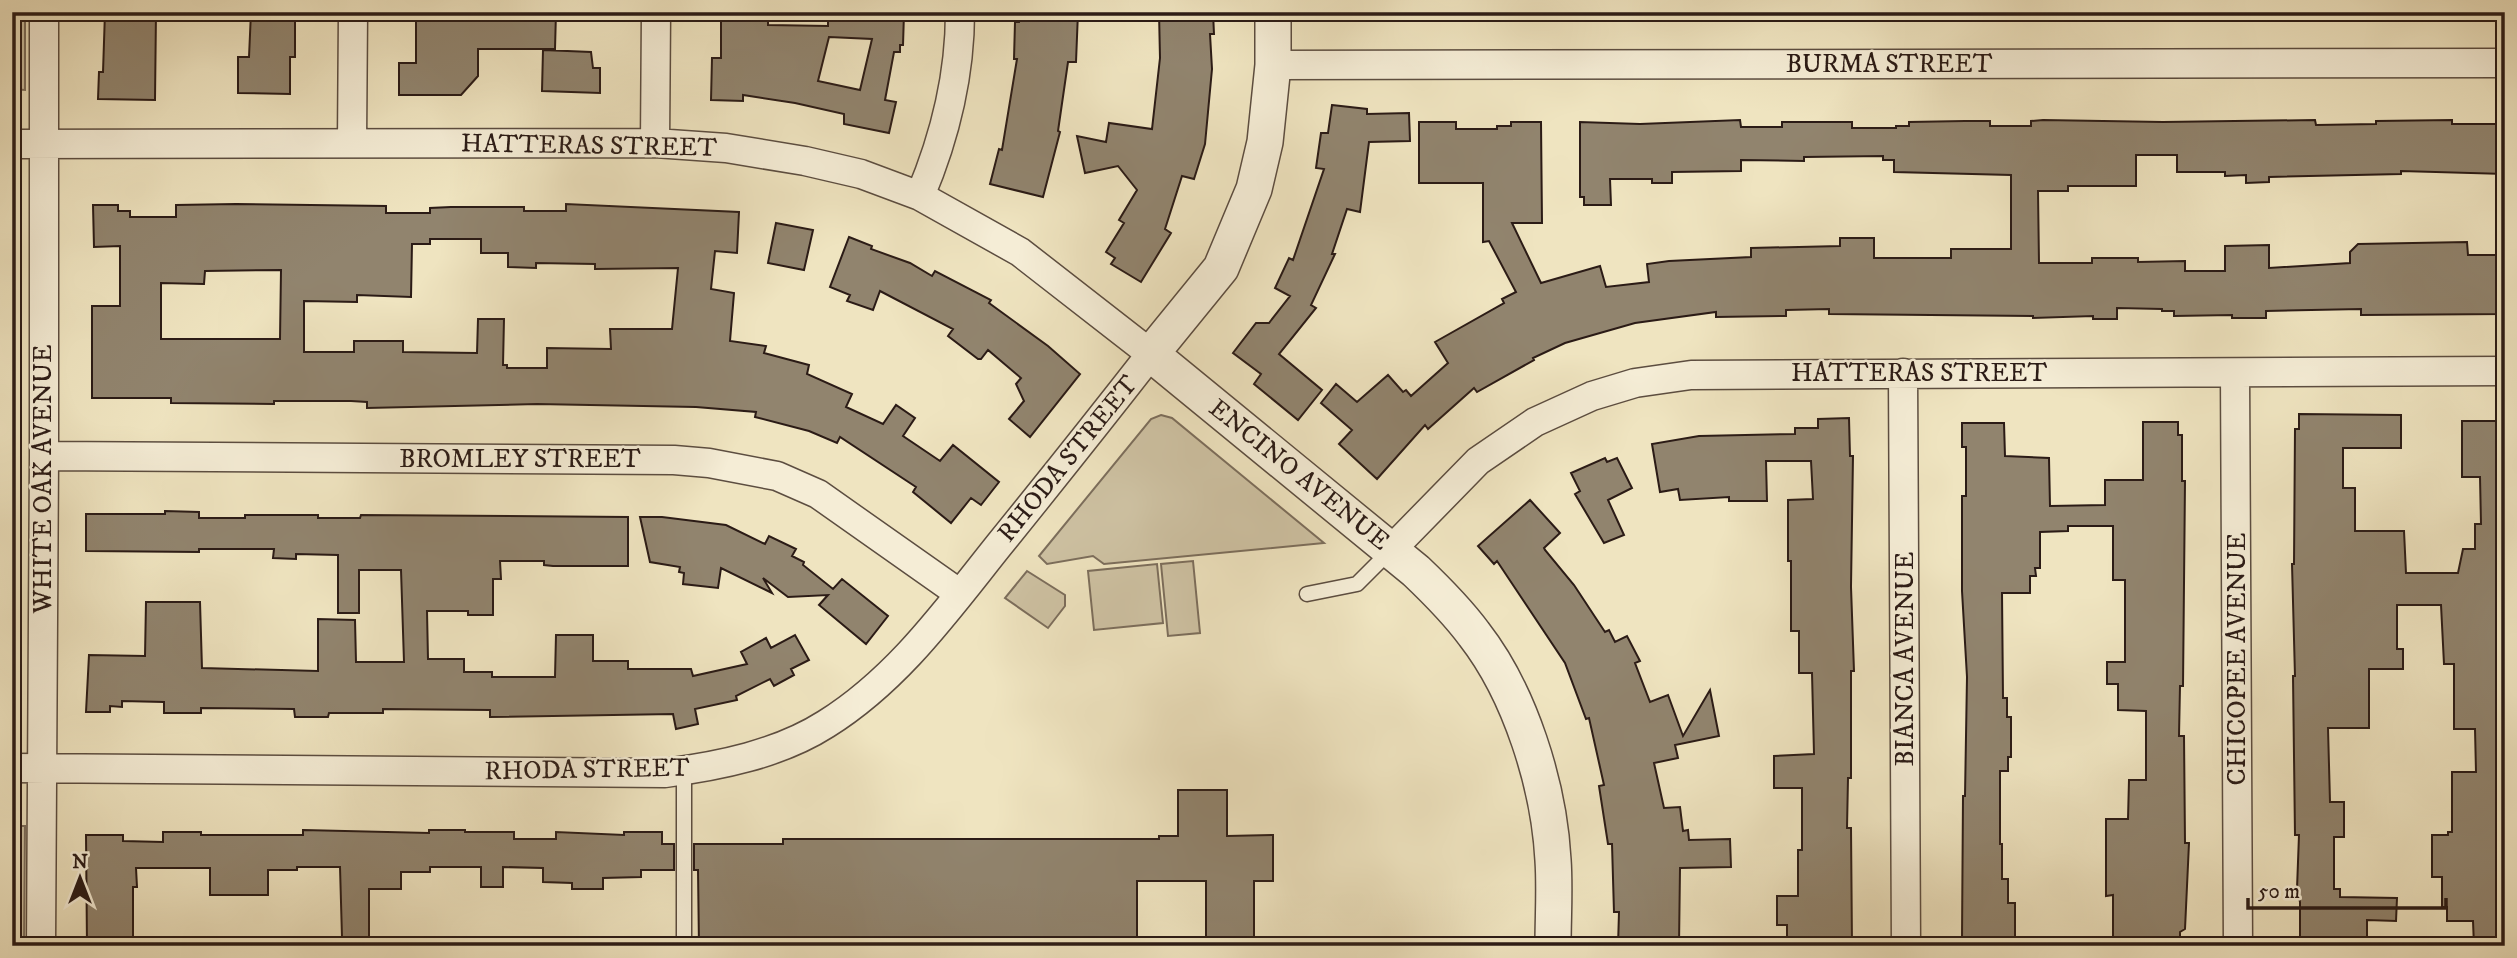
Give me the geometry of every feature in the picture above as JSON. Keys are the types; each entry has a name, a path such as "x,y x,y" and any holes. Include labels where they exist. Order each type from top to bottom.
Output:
{"street":[{"name":"WHITE OAK AVENUE","path":"41,946 44,12"},
{"path":"352,12 352,143"},
{"path":"655,143 656,12"},
{"path":"920,196 934,163 951,106 957,68 960,12"},
{"path":"1152,354 1221,268 1254,190 1265,142 1273,65 1273,12"},
{"name":"BURMA STREET","path":"1273,65 2505,63"},
{"name":"HATTERAS STREET","path":"12,144 655,143 726,148 805,161 861,174 920,196 1020,252 1152,354"},
{"name":"ENCINO AVENUE","path":"1152,354 1391,550 1448,602 1476,636 1497,669 1519,715 1547,808 1553,860 1553,946"},
{"name":"RHODA STREET","path":"12,768 665,773 709,767 768,751 825,725 870,692 929,634 1152,354"},
{"name":"HATTERAS STREET","path":"1391,550 1478,461 1535,422 1592,396 1634,383 1691,375 2505,372"},
{"name":"BIANCA AVENUE","path":"1903,373 1906,946"},
{"name":"CHICOPEE AVENUE","path":"2235,373 2238,946"},
{"name":"BROMLEY STREET","path":"44,456 674,460 709,463 777,476 818,494 960,594"}],"lane":[{"path":"1307,594 1357,584 1391,550"},
{"path":"684,771 684,946"}],"shaded area":[{"path":"12,12 25,12 25,90 12,89"},
{"path":"1161,415 1172,418 1324,543 1104,564 1093,556 1047,564 1039,556 1151,419"},
{"path":"1193,561 1200,633 1168,636 1161,564"},
{"path":"1157,564 1163,623 1094,630 1088,571"},
{"path":"1027,571 1065,595 1065,606 1048,628 1005,598"},
{"path":"12,818 20,818 20,826 25,826 24,946 12,946"}],"building":[{"path":"105,12 156,12 155,100 98,99 99,72 103,72"},
{"path":"251,12 295,12 295,57 290,57 290,94 238,93 238,57 249,57"},
{"path":"416,12 556,12 555,49 478,49 478,76 461,95 399,95 399,63 416,63"},
{"path":"721,12 768,12 768,25 828,26 828,12 904,13 903,45 900,45 900,52 894,52 885,100 896,102 889,133 844,124 844,114 795,103 743,95 743,101 711,100 712,58 721,58","holes":["829,37 872,39 860,90 818,81"]},
{"path":"1020,12 1078,12 1076,62 1068,62 1058,131 1060,132 1043,197 990,184 999,149 1002,150 1017,59 1014,59 1015,22 1019,22"},
{"path":"1159,12 1213,12 1214,34 1210,34 1212,69 1205,144 1194,179 1182,176 1165,229 1171,233 1141,282 1111,264 1115,258 1106,252 1124,223 1119,220 1137,190 1118,166 1085,173 1077,136 1106,142 1109,123 1152,129 1160,58"},
{"path":"543,50 591,52 593,68 600,68 600,93 542,91"},
{"path":"1332,105 1367,109 1367,114 1409,113 1410,141 1369,142 1360,212 1347,209 1332,254 1335,254 1311,305 1316,308 1279,354 1322,390 1298,420 1254,384 1261,374 1233,353 1256,323 1269,323 1290,296 1275,288 1289,258 1293,260 1324,169 1316,168 1321,133 1328,133"},
{"path":"1740,120 1741,127 1782,127 1782,122 1852,122 1852,128 1896,128 1909,126 1909,122 1965,121 1990,121 1990,126 2031,126 2031,121 2043,120 2315,120 2316,125 2452,120 2452,124 2505,124 2505,174 2401,171 2401,174 2269,177 2269,182 2246,183 2246,175 2177,172 2177,155 2136,155 2136,186 2068,186 2068,191 2038,191 2039,263 2092,263 2092,258 2138,258 2138,262 2185,261 2185,271 2225,271 2225,246 2269,245 2269,268 2350,263 2350,252 2358,244 2467,242 2468,255 2505,255 2505,314 2361,315 2361,309 2266,311 2266,318 2232,318 2232,315 2174,316 2174,311 2162,309 2117,308 2117,319 2093,319 2093,316 2033,318 1829,314 1829,309 1786,310 1786,316 1716,317 1716,312 1635,323 1565,343 1533,358 1534,360 1477,392 1474,388 1428,429 1425,425 1377,479 1339,444 1352,430 1321,403 1336,384 1357,402 1388,375 1403,392 1406,390 1411,396 1448,363 1435,342 1504,303 1502,299 1516,292 1489,241 1483,242 1483,183 1419,183 1419,122 1456,122 1456,129 1497,129 1497,126 1511,126 1511,122 1541,122 1542,223 1512,223 1541,283 1600,266 1606,287 1649,282 1647,264 1751,257 1751,248 1840,246 1840,238 1874,238 1874,258 1951,258 1951,249 2011,249 2011,175 1894,172 1894,160 1883,160 1883,156 1804,157 1804,161 1741,160 1741,171 1672,172 1672,183 1652,183 1652,179 1610,179 1611,205 1584,205 1584,197 1580,197 1580,122 1640,124"},
{"path":"566,204 739,212 737,253 715,251 711,289 734,293 730,341 766,346 764,353 809,365 807,374 852,394 846,407 883,424 896,405 915,418 903,436 940,461 953,445 999,482 981,505 971,498 951,523 913,492 916,487 840,437 837,443 809,431 755,417 756,412 696,407 537,404 367,408 367,402 351,401 274,401 274,404 171,403 171,398 92,398 92,306 120,306 120,246 94,247 93,205 118,205 118,211 130,211 130,217 176,217 176,205 386,206 386,213 430,213 430,208 451,207 524,207 524,211 566,211","holes":["430,239 481,239 481,253 508,253 508,267 536,268 536,263 595,264 595,269 678,268 672,329 610,329 611,349 547,348 547,368 507,368 507,365 503,365 504,319 478,319 477,353 403,352 403,341 354,341 354,352 304,352 304,301 357,302 357,295 411,297 412,244 430,244","281,270 280,339 161,339 161,283 204,284 205,271"]},
{"path":"776,223 813,230 804,270 768,263"},
{"path":"849,237 872,246 871,249 910,263 932,276 935,271 991,300 989,303 1048,346 1080,374 1030,437 1009,419 1024,401 1016,384 1021,378 988,350 978,359 948,336 953,329 880,291 873,310 847,301 850,295 830,287"},
{"path":"2299,414 2401,415 2401,448 2343,448 2343,488 2355,488 2355,531 2404,531 2406,573 2458,573 2463,549 2475,549 2475,524 2481,524 2480,477 2462,477 2462,421 2505,421 2505,946 2474,946 2473,921 2447,921 2447,907 2442,907 2442,877 2432,877 2432,835 2448,835 2448,832 2452,832 2452,772 2476,772 2475,729 2454,729 2454,664 2444,664 2441,605 2397,605 2397,649 2403,649 2403,669 2369,669 2369,728 2328,728 2330,802 2344,802 2344,837 2334,837 2334,889 2340,889 2340,897 2397,898 2396,921 2367,920 2367,946 2300,946 2300,902 2297,889 2299,835 2295,835 2292,564 2295,429 2299,429"},
{"path":"1849,418 1850,456 1853,456 1851,587 1854,671 1851,671 1851,778 1848,778 1847,828 1851,828 1852,946 1787,946 1787,925 1777,925 1777,896 1798,896 1798,850 1802,850 1802,788 1774,788 1774,756 1814,754 1812,673 1799,673 1799,631 1791,631 1791,561 1788,561 1788,500 1813,499 1811,461 1766,461 1767,501 1729,501 1729,497 1680,500 1678,489 1660,492 1652,444 1699,436 1795,434 1795,428 1818,428 1818,419"},
{"path":"2143,422 2178,422 2178,435 2182,435 2182,481 2185,481 2183,686 2180,686 2179,736 2184,736 2185,843 2189,843 2185,929 2180,932 2180,941 2172,941 2172,946 2113,946 2113,895 2106,896 2106,819 2128,819 2129,780 2146,780 2146,711 2118,710 2118,684 2107,684 2107,662 2125,662 2125,580 2113,580 2113,526 2068,526 2068,531 2040,532 2040,568 2035,568 2036,576 2030,576 2030,593 2002,593 2003,698 2007,698 2007,717 2011,717 2011,757 2008,757 2008,771 2000,771 2000,844 2002,879 2008,879 2008,903 2015,903 2015,946 1978,946 1978,938 1962,938 1967,677 1962,591 1962,496 1966,496 1966,447 1962,447 1962,423 2004,423 2005,456 2049,458 2050,506 2105,505 2105,480 2143,480"},
{"path":"1605,458 1607,462 1617,458 1632,488 1608,500 1624,535 1604,543 1575,494 1580,491 1571,473"},
{"path":"1530,500 1560,533 1545,550 1574,585 1605,632 1609,630 1615,642 1627,636 1640,661 1635,663 1650,702 1668,695 1683,736 1710,690 1719,736 1675,745 1678,758 1654,763 1664,808 1680,807 1683,831 1688,830 1689,840 1730,839 1731,867 1680,868 1679,946 1618,946 1619,912 1614,912 1612,844 1608,844 1599,786 1604,785 1589,718 1586,719 1565,663 1497,561 1494,564 1478,546"},
{"path":"165,511 199,512 199,518 245,518 245,515 318,515 318,518 360,518 361,515 628,517 628,566 553,566 544,565 544,561 500,561 501,579 493,579 493,615 468,615 468,611 427,611 428,659 464,659 464,672 492,672 492,677 555,677 556,635 593,635 593,661 628,661 628,669 691,669 693,676 747,664 741,652 766,638 771,648 795,635 809,660 791,669 794,675 774,686 770,679 736,696 737,700 695,709 698,724 676,729 673,714 490,717 490,710 383,709 383,713 329,713 328,717 295,717 294,709 201,708 201,713 164,713 164,702 122,701 122,707 110,706 110,712 86,712 89,655 145,656 146,602 200,602 202,668 318,671 318,619 355,620 356,662 404,662 401,570 359,570 359,613 338,613 338,555 296,554 296,559 273,558 274,549 199,549 199,552 86,551 86,514 165,514"},
{"path":"640,517 726,525 765,544 769,536 796,549 792,556 804,562 803,565 833,589 842,579 888,616 866,644 819,605 828,595 788,597 763,578 772,593 721,568 718,588 683,584 684,573 679,572 680,567 650,562"},
{"path":"1178,790 1227,790 1227,836 1273,835 1273,881 1254,881 1254,946 1206,946 1206,881 1137,881 1137,946 846,946 846,937 776,937 776,946 699,946 698,870 694,870 694,844 783,844 783,839 1159,839 1159,836 1178,836"},
{"path":"303,830 514,832 514,839 556,839 556,832 624,835 624,832 662,832 662,844 674,844 674,870 641,870 641,877 603,878 603,889 572,889 572,883 543,882 543,868 503,867 503,887 481,887 481,867 430,867 430,872 401,872 401,889 369,889 369,937 342,937 340,867 268,870 268,895 210,895 210,868 136,868 137,887 133,887 133,946 87,946 86,835 123,835 123,841 163,842 163,832 201,832 201,835 303,835"}]}
